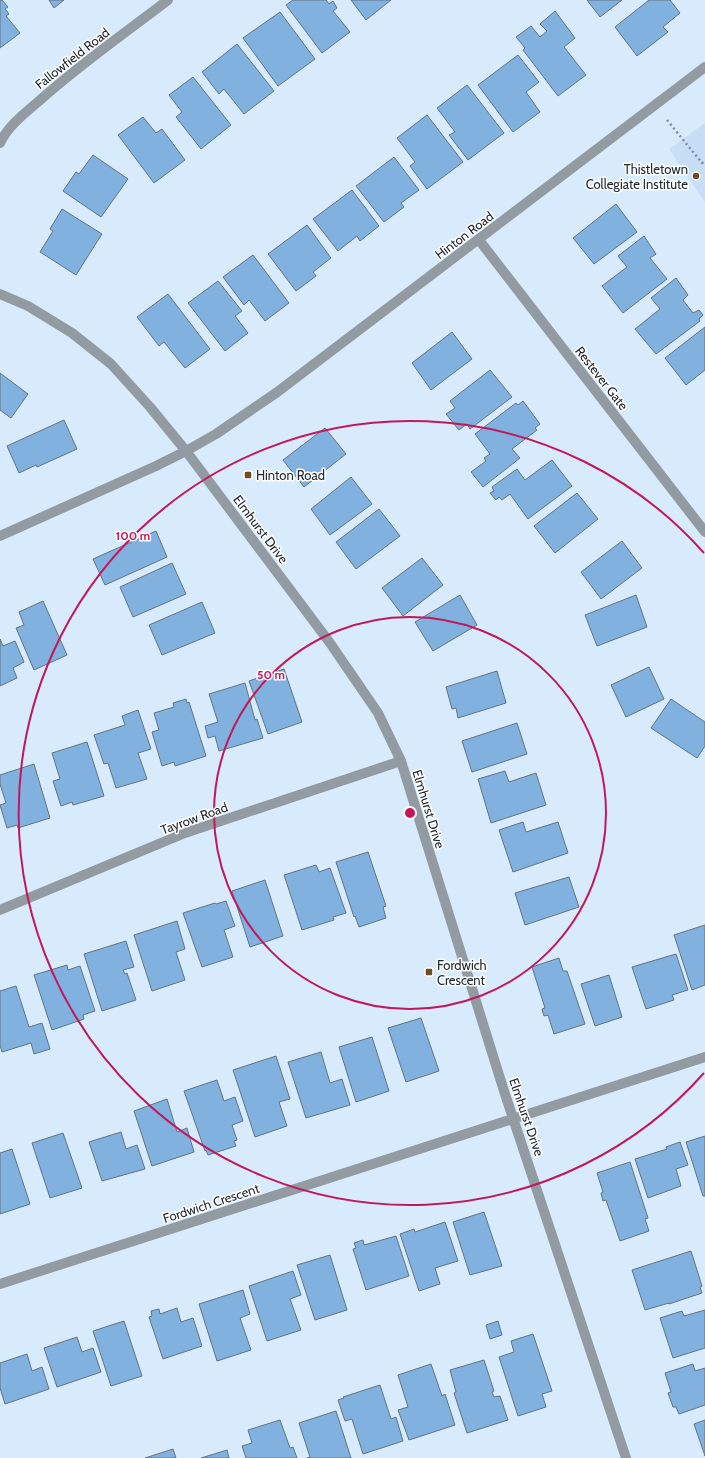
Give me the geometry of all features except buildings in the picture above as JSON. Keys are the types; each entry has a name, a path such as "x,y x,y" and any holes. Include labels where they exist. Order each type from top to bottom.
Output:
{"street":[{"name":"Fallowfield Road","path":"0,143 22,115 55,86 168,0"},
{"name":"Hinton Road","path":"0,536 156,466 216,434 276,393 705,67"},
{"name":"Restever Gate","path":"479,240 705,532"},
{"name":"Elmhurst Drive","path":"0,294 28,306 72,333 112,364 186,451 330,643 378,713 401,761 504,1091 626,1458"},
{"name":"Tayrow Road","path":"0,910 185,833 401,761"},
{"name":"Fordwich Crescent","path":"0,1284 705,1057"}],"path":[{"path":"656,105 702,163 705,161"}],"shaded area":[{"name":"Thistletown Collegiate Institute","path":"705,123 705,202 669,149"}],"place":[{"name":"Thistletown Collegiate Institute","path":"696,176"},
{"name":"Hinton Road","path":"248,475"},
{"name":"Fordwich Crescent","path":"429,972"}]}
